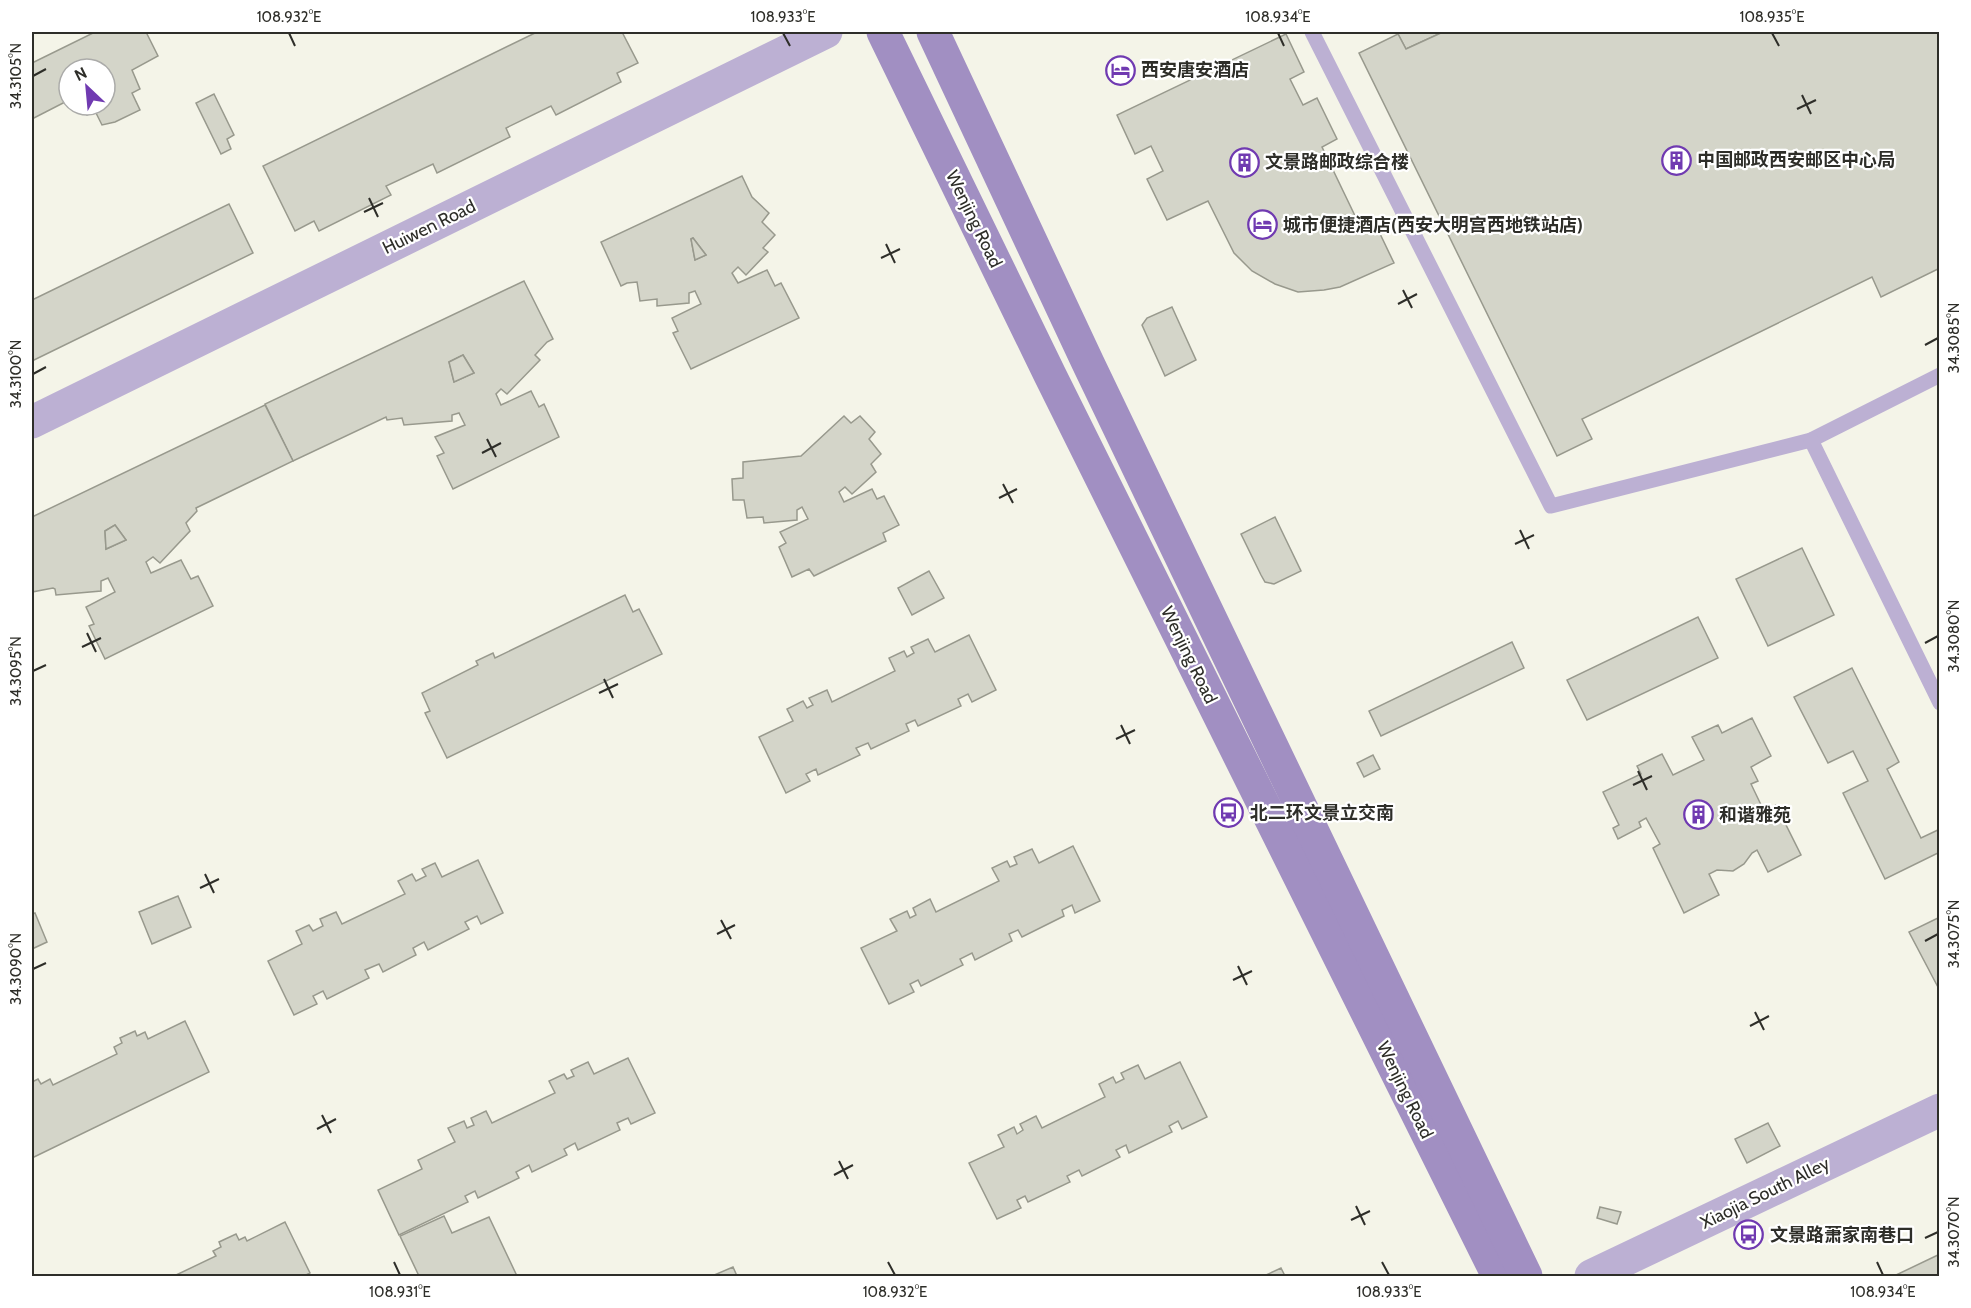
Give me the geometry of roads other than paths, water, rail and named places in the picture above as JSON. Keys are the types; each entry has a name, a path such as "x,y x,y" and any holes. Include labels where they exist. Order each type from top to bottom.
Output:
{"main road":[{"name":"Wenjing Road","path":"883,32 1050,375 1497,1276"},
{"name":"Wenjing Road","path":"933,32 1088,363 1526,1276"}],"street":[{"name":"Huiwen Road","path":"32,422 826,32"},
{"name":"Xiaojia South Alley","path":"1591,1276 1940,1110"}],"lane":[{"path":"1312,32 1551,506 1810,440 1940,375"},
{"path":"1810,440 1940,703"}],"place":[{"name":"西安唐安酒店","path":"1120,70"},
{"name":"中国邮政西安邮区中心局","path":"1676,160"},
{"name":"文景路邮政综合楼","path":"1244,162"},
{"name":"城市便捷酒店(西安大明宫西地铁站店)","path":"1262,225"},
{"name":"北二环文景立交南","path":"1229,813"},
{"name":"和谐雅苑","path":"1698,815"},
{"name":"文景路萧家南巷口","path":"1749,1235"}]}
